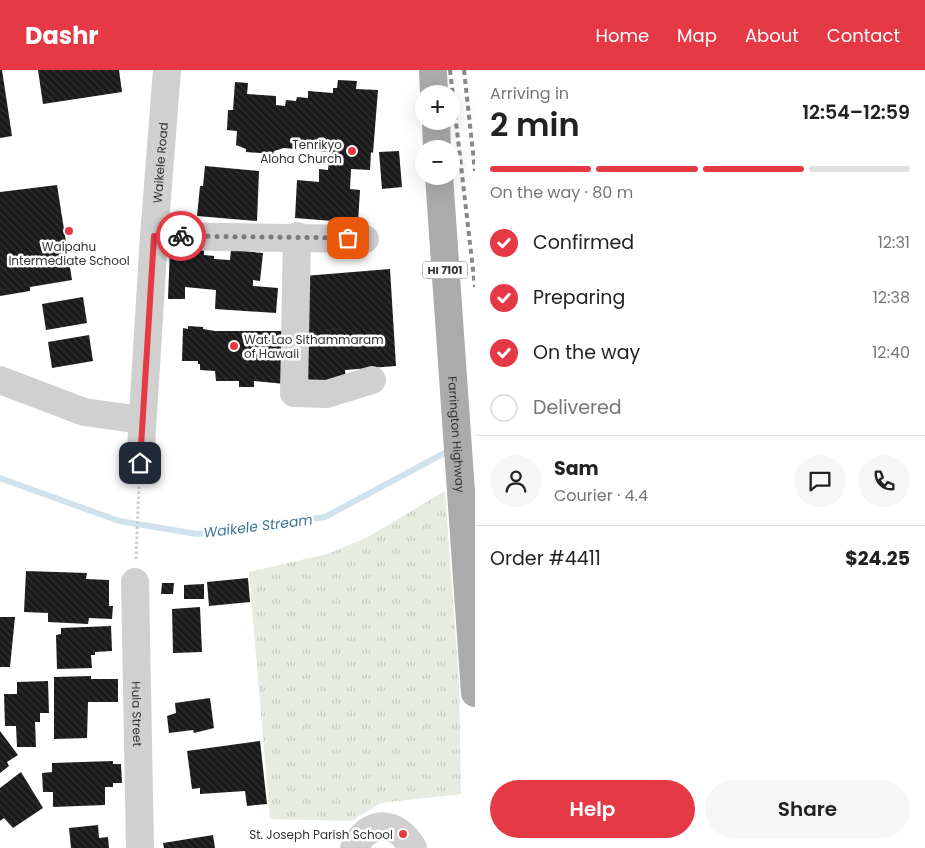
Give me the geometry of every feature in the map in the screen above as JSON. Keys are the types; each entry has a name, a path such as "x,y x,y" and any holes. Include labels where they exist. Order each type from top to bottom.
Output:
{"main road":[{"path":"432,70 433,85"},
{"name":"Farrington Highway","path":"440,185 475,693"}],"street":[{"name":"Waikele Road","path":"140,463 154,236 167,70"},
{"path":"154,236 297,236 365,239"},
{"path":"297,236 294,393 327,394 372,380"},
{"path":"0,380 84,412 142,420"},
{"name":"Hula Street","path":"135,582 140,848"},
{"path":"354,848 360,838 374,826 384,826 396,829 407,839 413,848"}],"path":[{"path":"135,582 140,463"}],"green space":[{"path":"445,491 459,683 461,794 381,803 351,821 270,819 249,572 327,554 366,538"}],"building":[{"path":"0,70 2,70 12,136 0,138"},
{"path":"38,70 119,70 122,92 43,104"},
{"name":"Tenrikyo Aloha Church","path":"338,80 357,81 356,89 378,90 370,170 351,169 350,189 360,190 358,223 295,218 297,180 319,182 319,169 328,170 330,150 328,152 284,148 274,151 273,154 246,152 246,149 236,145 237,131 227,130 228,110 233,110 235,82 248,83 247,94 276,96 276,105 285,106 286,100 296,101 297,97 308,98 308,91 333,93 333,88 337,88"},
{"path":"399,151 402,187 382,189 379,152"},
{"path":"205,166 259,171 257,221 197,216 200,186 203,186"},
{"path":"57,185 72,280 30,287 30,291 0,296 0,192"},
{"path":"194,245 204,246 204,255 214,256 214,259 230,260 231,250 263,253 260,281 253,280 253,286 278,288 276,313 215,309 216,290 185,287 185,299 168,299 170,248 189,249 188,257 193,257"},
{"path":"390,269 396,366 345,370 346,381 306,383 304,276"},
{"path":"83,297 87,323 46,330 42,304"},
{"name":"Wat Lao Sithammaram of Hawaii","path":"188,326 203,327 203,329 215,331 286,331 285,384 254,381 254,387 239,387 239,381 216,381 215,371 200,370 198,361 182,361 183,328 188,329"},
{"path":"89,335 93,361 52,368 48,342"},
{"path":"26,571 87,573 86,579 109,580 109,606 113,606 112,619 89,618 88,624 48,622 48,613 24,612"},
{"path":"248,578 250,602 209,606 207,582"},
{"path":"162,583 174,583 173,594 161,594"},
{"path":"204,584 204,599 184,599 184,585"},
{"path":"200,607 202,652 173,653 172,609"},
{"path":"0,617 15,617 10,667 0,667"},
{"path":"111,626 112,651 95,652 95,655 91,655 92,668 57,669 56,635 61,634 61,628"},
{"path":"91,676 91,679 118,679 118,702 88,702 87,738 54,739 54,677"},
{"path":"48,681 49,713 40,713 40,722 35,722 36,747 17,747 16,726 5,726 4,694 17,694 17,682"},
{"path":"210,698 214,728 194,733 193,730 169,733 167,716 176,713 175,703"},
{"path":"0,731 18,755 7,762 9,766 0,773"},
{"path":"260,741 267,804 247,806 245,791 200,794 200,788 192,789 187,751"},
{"path":"113,761 113,764 121,764 122,783 113,783 113,787 105,787 105,805 53,807 53,792 43,792 42,773 52,772 52,763"},
{"path":"21,772 43,808 13,828 4,818 0,821 0,788"},
{"path":"98,825 99,838 108,837 109,848 71,848 69,828"},
{"path":"213,835 215,848 164,848 163,843"}],"waterway":[{"name":"Waikele Stream","path":"0,478 119,521 197,534 325,517 452,449"}],"railway":[{"path":"450,70 475,287"},
{"path":"464,70 475,171"}],"way so far":[{"path":"181,236 348,238"}],"place":[{"name":"Tenrikyo Aloha Church","path":"352,151"},
{"name":"Waipahu Intermediate School","path":"69,231"},
{"name":"Wat Lao Sithammaram of Hawaii","path":"234,346"},
{"name":"St. Joseph Parish School","path":"403,834"}],"route":[{"path":"140,463 154,236 181,236"}]}
